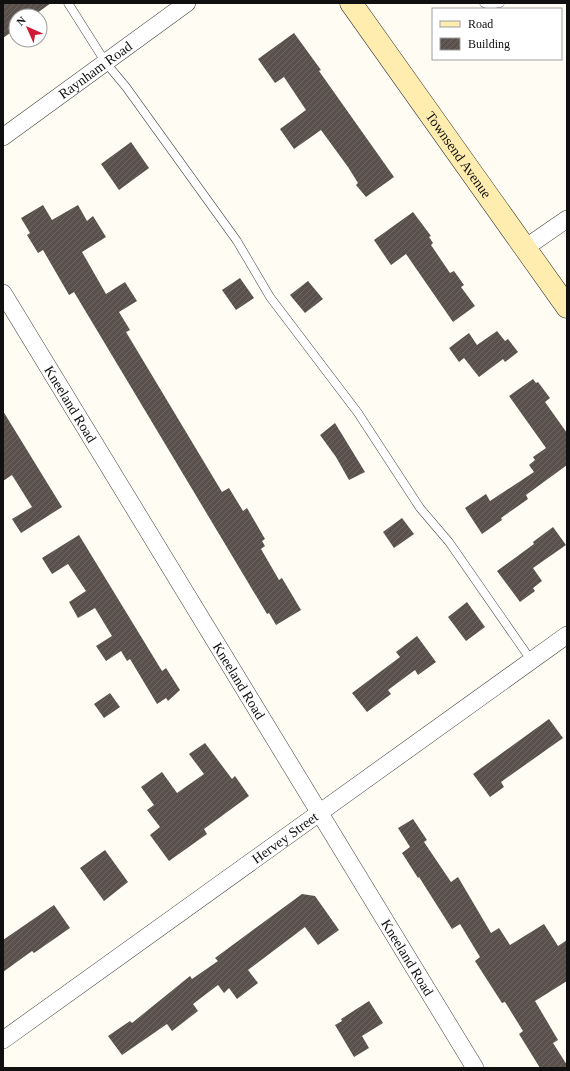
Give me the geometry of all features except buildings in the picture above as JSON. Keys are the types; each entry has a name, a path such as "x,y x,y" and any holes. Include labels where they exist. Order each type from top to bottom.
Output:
{"main road":[{"name":"Townsend Avenue","path":"351,3 567,307"}],"street":[{"name":"Raynham Road","path":"3,137 187,3"},
{"path":"525,248 567,219"},
{"name":"Kneeland Road","path":"3,293 475,1068"},
{"name":"Hervey Street","path":"3,1040 567,635"}],"lane":[{"path":"68,3 106,63 129,91 237,241 270,297 358,413 420,508 449,542 532,660"},
{"path":"484,3 489,5 500,3"}]}
